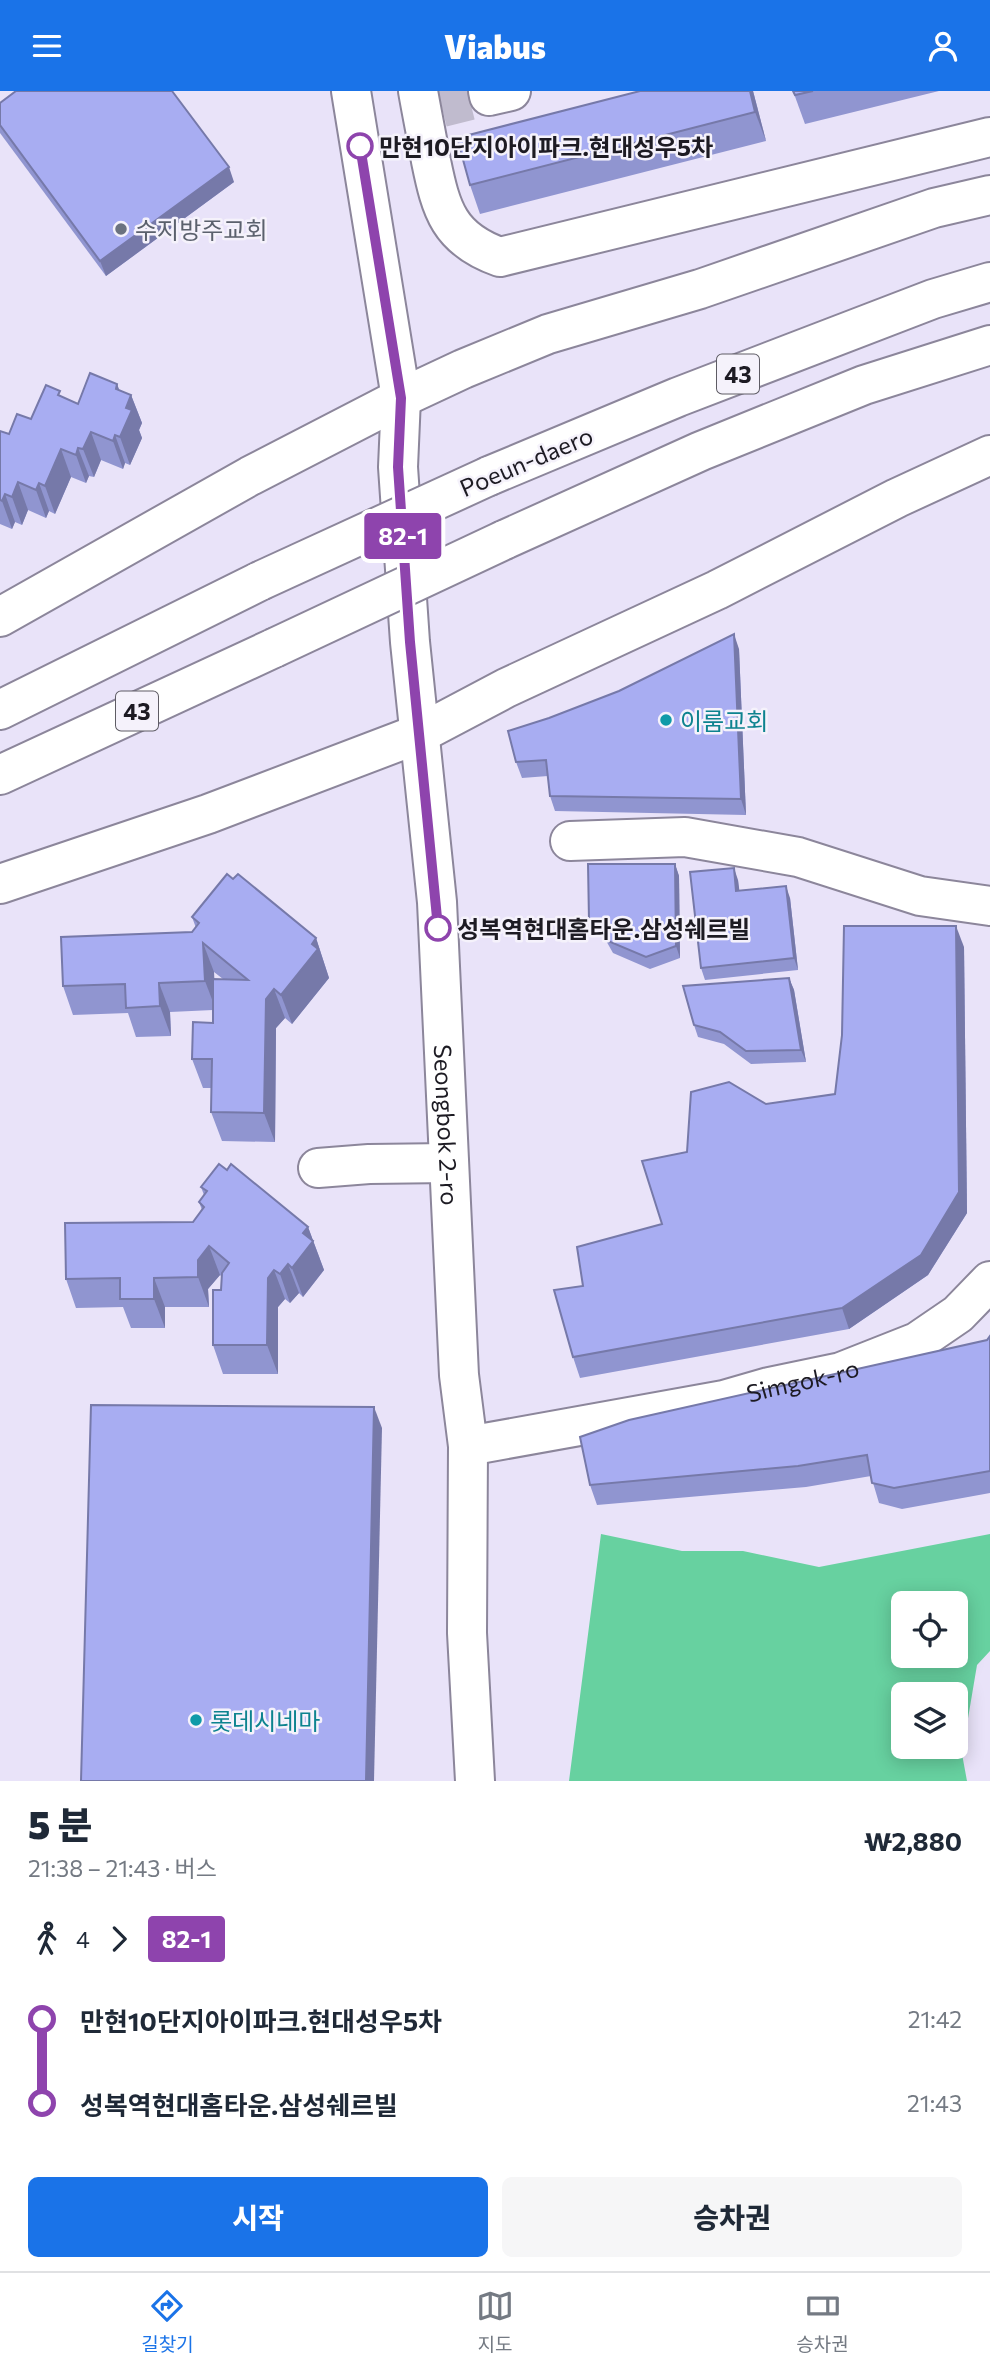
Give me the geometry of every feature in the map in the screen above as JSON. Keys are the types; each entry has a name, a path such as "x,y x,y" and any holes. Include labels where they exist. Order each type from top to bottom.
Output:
{"main road":[{"name":"Seongbok 2-ro","path":"351,91 401,398 398,467 410,642 437,902 459,1374 468,1446 467,1633 475,1781"},
{"path":"418,91 436,188 446,217 472,245 500,257 990,137"},
{"path":"0,617 250,476 463,369 548,334 700,289 934,208 990,195"},
{"name":"Poeun-daero","path":"0,710 260,582 489,476 678,397 933,299 990,282"},
{"name":"43","path":"0,775 701,451 864,385 990,345"},
{"path":"0,884 208,814 421,733 506,688 717,590 897,498 990,455"},
{"path":"570,841 685,837 798,857 920,895 990,905"},
{"path":"318,1168 449,1163"},
{"name":"Simgok-ro","path":"468,1446 724,1400 769,1387 841,1372 917,1342 958,1314 990,1281"}],"green space":[{"path":"601,1534 682,1551 743,1551 819,1567 990,1534 990,1651 977,1665 968,1718 968,1682 891,1682 891,1759 963,1759 967,1781 569,1781"}],"building":[{"name":"수지방주교회","path":"16,91 172,91 229,167 100,261 0,125 0,103"},
{"path":"640,91 750,91 755,112 470,185 457,138"},
{"path":"793,91 813,91 795,95"},
{"path":"90,373 117,384 116,389 131,395 126,408 132,410 120,437 115,435 113,441 91,432 83,449 78,448 76,455 61,449 45,486 39,483 36,490 18,482 12,497 5,494 2,501 0,500 0,431 9,434 17,414 31,419 46,385 60,391 58,395 78,404"},
{"name":"이룸교회","path":"734,634 741,799 550,796 546,760 516,762 508,731 619,691"},
{"path":"588,864 675,864 676,946 646,957 608,941 599,925 589,920"},
{"path":"734,868 736,891 786,886 794,958 701,968 690,872"},
{"path":"227,874 233,879 238,874 316,938 312,944 318,949 281,995 274,989 266,999 264,1113 211,1112 212,1059 192,1059 193,1022 213,1023 213,979 248,980 203,943 205,981 159,983 160,1006 126,1008 125,984 63,986 61,937 192,932 199,923 192,917"},
{"path":"844,926 956,926 959,1192 921,1255 842,1308 573,1357 554,1290 583,1286 577,1247 662,1224 642,1161 687,1152 691,1092 729,1082 766,1104 835,1094 842,1035"},
{"path":"789,978 801,1050 746,1051 720,1032 694,1025 683,986"},
{"path":"219,1164 227,1170 231,1164 308,1227 303,1233 313,1241 292,1268 288,1264 280,1274 274,1270 268,1278 267,1345 213,1345 213,1290 221,1290 222,1273 229,1263 209,1246 198,1260 198,1277 154,1278 154,1299 120,1299 120,1278 66,1279 65,1223 193,1222 204,1207 199,1202 207,1191 201,1187"},
{"path":"990,1336 990,1471 894,1488 872,1483 867,1455 798,1466 590,1485 580,1437 629,1420 987,1340"},
{"path":"91,1405 374,1407 366,1781 81,1781"}],"tunnel":[{"path":"442,108 470,101"}],"bus line":[{"name":"82-1","path":"360,146 401,398 398,467 410,642 438,928"}],"place":[{"name":"만현10단지아이파크.현대성우5차","path":"360,146"},
{"name":"수지방주교회","path":"121,229"},
{"name":"이룸교회","path":"666,720"},
{"name":"성복역현대홈타운.삼성쉐르빌","path":"438,928"},
{"name":"롯데시네마","path":"196,1720"}]}
